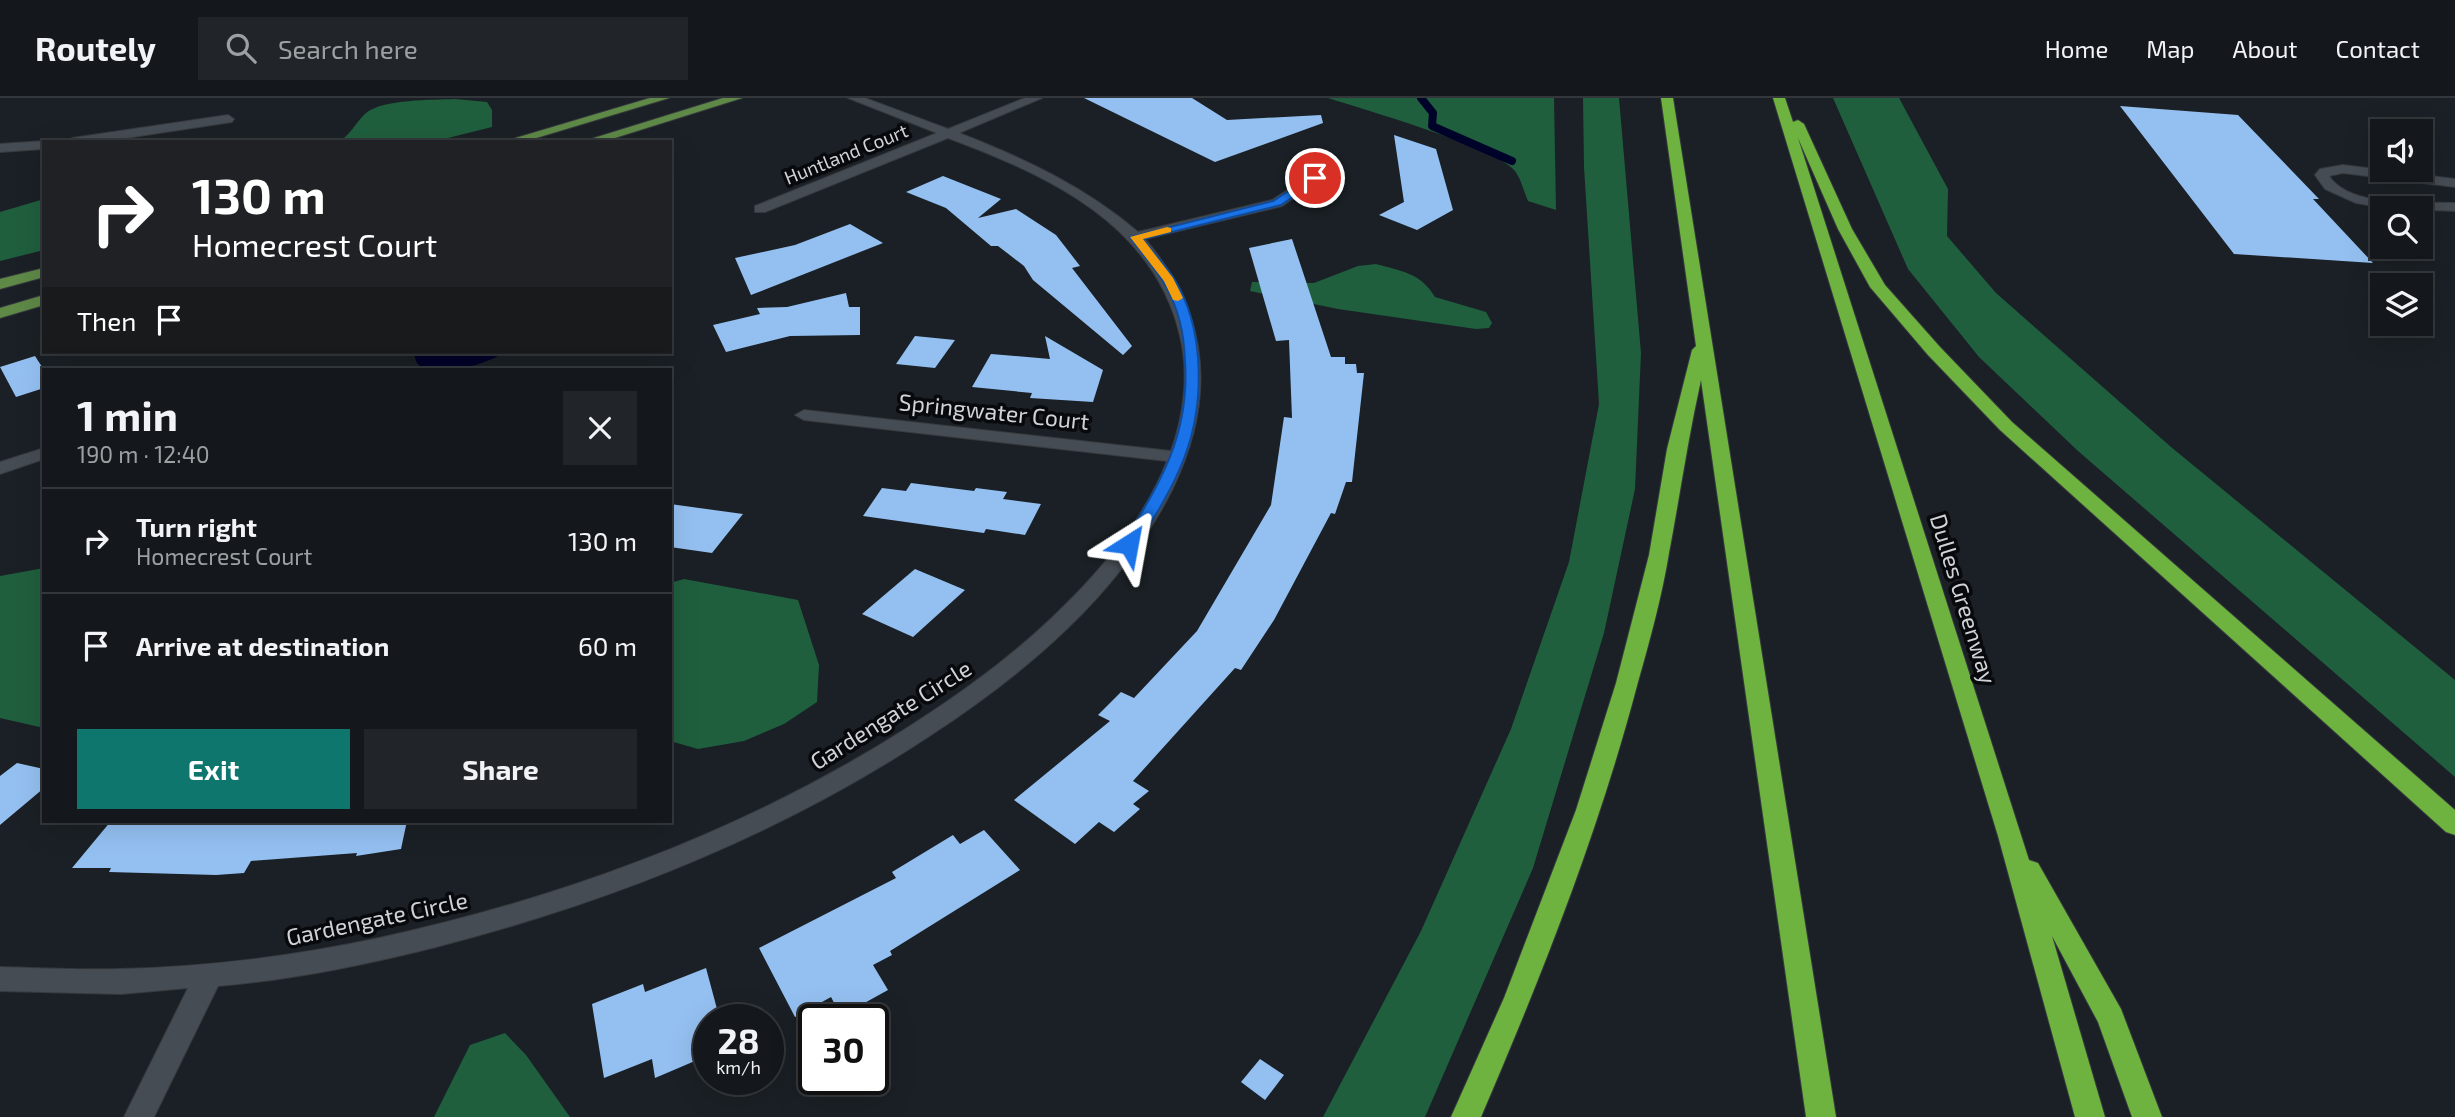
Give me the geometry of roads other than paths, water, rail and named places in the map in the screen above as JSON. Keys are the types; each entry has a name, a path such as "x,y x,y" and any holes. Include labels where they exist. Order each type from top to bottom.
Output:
{"highway":[{"path":"1667,98 1821,1117"},
{"name":"Dulles Greenway","path":"1779,98 2010,836 2090,1117"},
{"path":"1786,98 1845,229 1878,286 1934,351 2006,426 2455,825"},
{"path":"1466,1117 1532,960 1588,810 1628,683 1659,555 1676,449 1703,338"},
{"path":"2010,836 2110,1018 2147,1117"}],"main road":[{"path":"515,140 663,98"},
{"path":"594,140 736,98"},
{"path":"0,284 42,273"},
{"path":"0,313 42,301"}],"street":[{"name":"Gardengate Circle","path":"0,979 121,981 209,975 343,955 492,922 614,883 751,825 821,791 938,721 1041,641 1082,602 1116,563 1143,526 1178,457 1189,422 1194,391 1190,332 1181,305 1169,281 1136,237 1110,215 1057,181 854,98"},
{"name":"Huntland Court","path":"761,209 1036,98"},
{"path":"86,140 228,119"},
{"path":"0,148 42,145"},
{"path":"2455,183 2343,169 2322,175 2323,181 2338,192 2369,202 2455,207"},
{"path":"1136,237 1277,203 1315,178"},
{"name":"Springwater Court","path":"804,415 1178,457"},
{"path":"0,468 42,454"},
{"path":"139,1117 209,975"}],"water":[{"path":"414,354 501,354 465,368 424,368 417,363"}],"waterway":[{"path":"1421,98 1433,113 1432,126 1512,161"}]}
